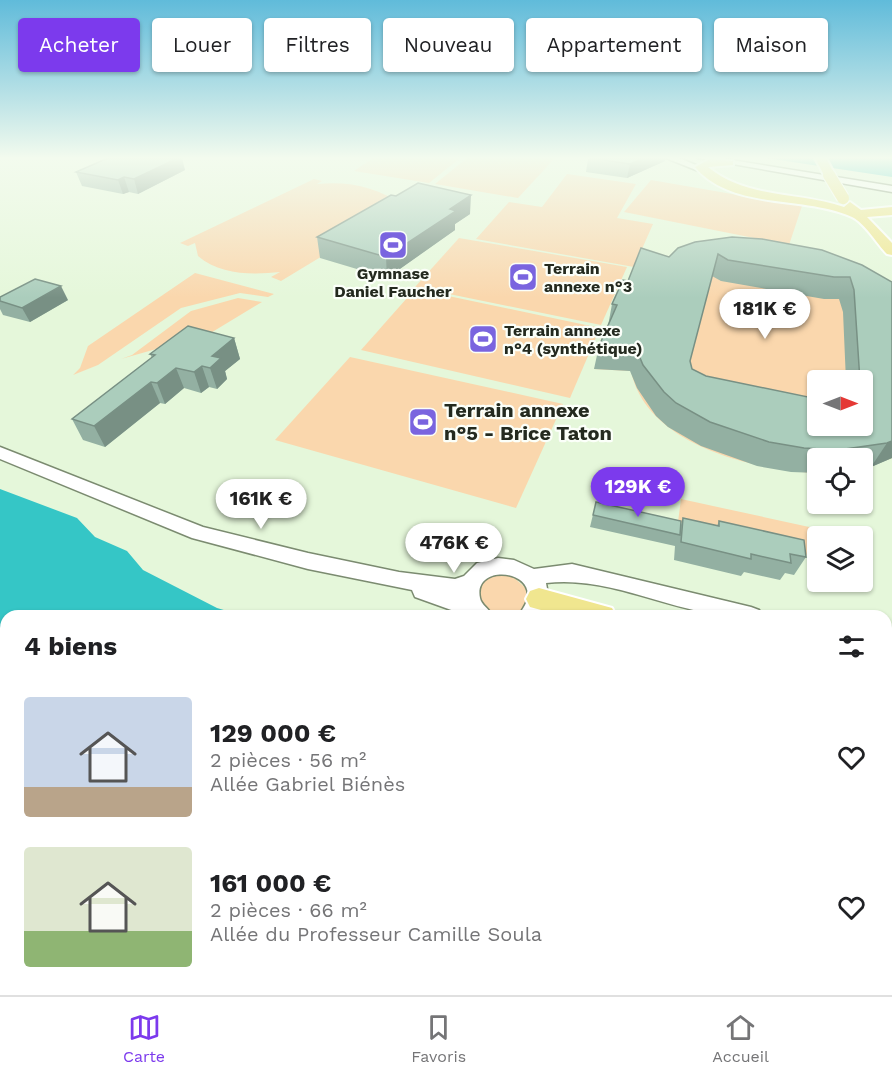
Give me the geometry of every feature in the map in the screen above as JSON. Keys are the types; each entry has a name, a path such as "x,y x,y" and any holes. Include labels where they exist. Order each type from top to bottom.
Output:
{"main road":[{"path":"822,204 857,214 892,211"},
{"path":"849,204 892,251"},
{"path":"867,204 892,211"},
{"path":"533,598 580,610"}],"street":[{"path":"0,453 199,533 308,561 399,580 455,587 471,582"},
{"path":"477,610 469,598 471,582 477,573 498,565 516,568 533,598 572,572 727,610"},
{"path":"399,580 434,597 472,610"}],"shaded area":[{"path":"261,204 405,206 281,281 271,277 280,272 248,273 216,267 198,256 195,243 188,246 180,243"},
{"path":"507,204 542,207 544,204 625,204 617,218 653,224 634,267 476,239"},
{"path":"630,204 802,206 789,245 624,212"},
{"name":"Terrain annexe n°3","path":"459,238 627,267 601,325 415,287"},
{"path":"718,259 892,315 892,458 873,465 873,448 807,448 807,472 763,466 706,449 680,435 658,418 641,397 631,371 594,369 612,327 608,326 618,301"},
{"path":"195,273 274,294 268,297 240,293 181,308 98,365 73,375 80,368 88,346"},
{"name":"Terrain annexe n°4 (synthétique)","path":"415,289 600,328 570,398 361,350"},
{"path":"238,298 262,302 209,334 121,359 132,355 191,311"},
{"name":"Terrain annexe n°5 - Brice Taton","path":"350,357 563,404 516,508 275,440"},
{"path":"681,499 807,527 807,555 694,529 694,526 678,522"},
{"path":"497,574 512,576 528,590 527,603 520,610 490,610 480,599 479,590 484,581"}],"water":[{"path":"0,489 77,518 95,537 127,551 143,570 224,610 0,610"}],"building":[{"path":"374,204 457,204 450,209 456,211 386,257 317,237"},
{"path":"732,237 762,239 822,250 862,265 892,282 892,441 852,448 804,448 769,442 710,422 676,403 664,392 643,365 636,348 599,346 617,305 612,304 623,280 628,281 641,248 669,257 678,248 695,242","holes":["718,254 728,260 834,277 850,277 854,290 859,370 873,370 873,436 807,436 807,397 706,376 692,369 690,361"]},
{"path":"35,279 61,286 22,308 0,301 0,297"},
{"path":"188,326 234,338 212,356 221,358 210,368 202,366 194,372 176,368 157,383 151,382 94,426 72,419 155,355 150,354"},
{"path":"596,502 681,521 680,535 593,515"},
{"path":"683,518 719,526 719,521 804,540 806,557 790,554 791,563 751,554 751,559 681,542"}],"place":[{"name":"Gymnase Daniel Faucher","path":"393,245"},
{"name":"Terrain annexe n°3","path":"523,277"},
{"name":"Terrain annexe n°4 (synthétique)","path":"483,339"},
{"name":"Terrain annexe n°5 - Brice Taton","path":"423,422"}]}
